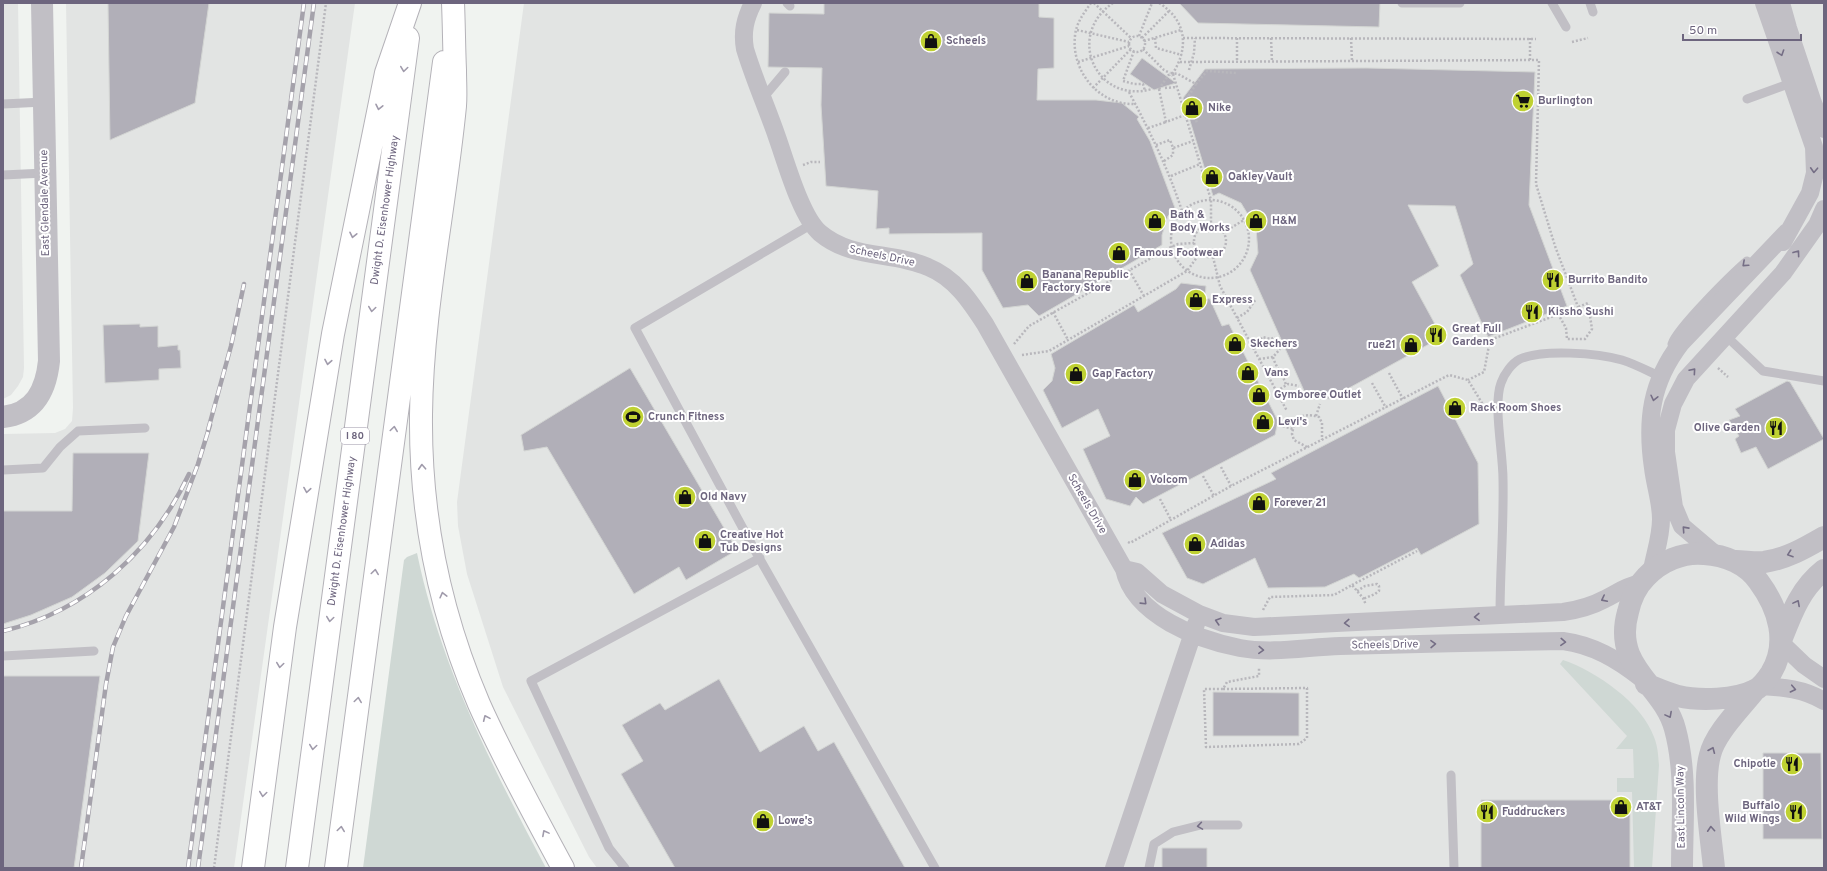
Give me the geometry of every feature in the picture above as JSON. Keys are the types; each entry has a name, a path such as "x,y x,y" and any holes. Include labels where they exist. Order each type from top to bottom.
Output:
{"highway":[{"path":"253,868 285,627 333,334 386,73 412,3"},
{"name":"Dwight D. Eisenhower Highway","path":"297,868 412,3"},
{"path":"336,868 452,3"},
{"path":"452,3 455,104 431,287 423,362 421,422 422,466 426,510 432,550 443,597 465,668 493,735 563,868"}],"street":[{"name":"East Glendale Avenue","path":"3,417 11,416 24,411 36,400 43,390 49,361 42,3"},
{"name":"Scheels Drive","path":"753,3 746,18 743,37 751,67 800,198 812,224 818,232 836,245 862,254 918,263 930,267 959,288 970,300 1124,569 1127,582 1144,602 1171,625 1192,635 1242,648 1265,650 1337,646 1563,641 1587,646 1600,651 1623,664 1645,681"},
{"path":"1646,577 1661,535 1661,518 1653,467 1650,428 1653,398 1664,369 1681,343 1787,232 1817,195 1814,147 1764,3"},
{"path":"1781,3 1813,104 1824,129"},
{"path":"1715,554 1682,526 1676,513 1669,479 1666,452 1666,430 1674,404 1686,379 1783,272 1817,225 1824,209"},
{"path":"1725,335 1730,308 1774,262 1787,232"},
{"path":"1646,577 1669,560 1695,553 1715,554 1736,561 1764,562 1788,556 1800,551 1824,536"},
{"path":"1736,561 1755,575 1770,596 1778,620 1781,641 1804,665 1824,679"},
{"name":"Scheels Drive","path":"1124,569 1137,572 1162,594 1199,614 1223,623 1254,627 1500,616 1579,609 1606,599 1646,577"},
{"path":"1714,868 1707,782 1710,754 1719,736 1777,662 1781,641 1796,604 1804,590 1824,570"},
{"name":"East Lincoln Way","path":"1646,577 1632,596 1624,623 1628,652 1632,662 1671,717 1676,731 1682,771 1682,868"},
{"path":"1114,868 1199,614"},
{"path":"1645,681 1678,696 1709,698 1735,696 1758,688 1784,687 1816,696 1824,701"}],"lane":[{"path":"1402,3 1460,3"},
{"path":"1552,3 1566,27"},
{"path":"1590,3 1593,12"},
{"path":"763,98 785,72"},
{"path":"1747,99 1791,83"},
{"path":"3,104 44,102"},
{"path":"3,175 45,173"},
{"path":"812,224 634,328 760,558 935,868"},
{"path":"1725,335 1763,371 1824,381"},
{"path":"1500,616 1503,480 1498,396 1501,382 1509,369 1518,360 1529,356 1559,353 1588,353 1664,369"},
{"path":"3,470 43,468 60,447 78,431 145,428"},
{"path":"625,868 609,848 531,681 760,558"},
{"path":"3,656 94,651"},
{"path":"1451,775 1454,868"},
{"path":"1149,868 1154,844 1173,832 1202,825 1238,824"}],"path":[{"path":"214,868 326,3"},
{"path":"1091,3 1081,17 1075,36 1076,55 1082,74 1093,88 1111,100 1136,104"},
{"path":"1094,3 1131,38"},
{"path":"1113,3 1102,11 1096,18 1090,33 1089,48 1096,70 1102,78 1113,86 1129,91 1152,90"},
{"path":"1152,3 1142,39 1143,49 1171,75 1177,87 1211,200 1211,225"},
{"path":"1159,3 1175,18 1183,38 1180,62 1159,89 1166,122"},
{"path":"1142,39 1169,11"},
{"path":"1077,30 1129,42"},
{"path":"1145,91 1143,84 1134,84 1123,81 1131,49 1129,42 1131,38 1135,36 1142,39 1155,38 1181,30"},
{"path":"1155,38 1156,48 1182,55"},
{"path":"1183,38 1536,39"},
{"path":"1189,70 1193,62 1195,38"},
{"path":"1237,38 1237,62"},
{"path":"1271,38 1272,62"},
{"path":"1351,38 1352,61"},
{"path":"1530,38 1530,60"},
{"path":"1572,42 1588,38"},
{"path":"1078,62 1131,49 1139,51 1143,49"},
{"path":"1093,88 1131,49"},
{"path":"1180,62 1539,60 1536,184 1555,246 1578,307"},
{"path":"1197,123 1188,97 1196,84 1207,71 1237,73"},
{"path":"1171,75 1178,74 1196,84"},
{"path":"1165,88 1177,87"},
{"path":"1129,91 1164,161 1182,211"},
{"path":"1148,128 1186,115"},
{"path":"1156,145 1170,140 1173,148 1173,155 1164,161"},
{"path":"1173,148 1193,141"},
{"path":"798,167 811,162 820,162"},
{"path":"1170,176 1200,164"},
{"path":"1211,200 1219,201 1230,206 1240,214 1244,220 1249,236 1248,250 1238,267 1232,272 1218,278 1206,279 1193,275 1187,271 1174,256 1171,247 1171,230 1182,211 1194,203 1211,200"},
{"path":"1224,232 1244,220"},
{"path":"1211,225 1216,226 1224,232 1227,243 1225,248 1218,255 1208,257 1200,253 1196,248 1194,243 1197,232 1200,228 1211,225"},
{"path":"1012,347 1029,326 1053,312 1171,247 1178,244 1194,243"},
{"path":"1016,355 1044,353 1068,340 1187,271 1200,253"},
{"path":"1213,257 1220,286 1287,411"},
{"path":"1129,270 1144,296"},
{"path":"1237,318 1247,312 1256,299"},
{"path":"1124,541 1130,543 1231,486 1449,375 1468,380 1484,372 1490,340 1558,314 1588,303 1592,329 1584,338 1568,339 1566,328 1558,314"},
{"path":"1053,312 1068,340"},
{"path":"1254,349 1262,337 1275,337"},
{"path":"1260,359 1273,357 1280,349"},
{"path":"1273,357 1276,368 1283,374 1286,385"},
{"path":"1715,365 1728,377"},
{"path":"1389,373 1403,399"},
{"path":"1468,380 1486,408"},
{"path":"1372,383 1386,408"},
{"path":"1277,391 1286,385 1299,386"},
{"path":"1316,416 1320,404"},
{"path":"1307,447 1294,440 1292,429 1295,419 1302,416 1316,416"},
{"path":"1316,416 1322,424 1322,440"},
{"path":"1279,425 1292,429"},
{"path":"1221,467 1231,486"},
{"path":"1203,476 1214,496"},
{"path":"1160,499 1170,520"},
{"path":"1262,613 1270,597 1334,594 1417,551"},
{"path":"1357,591 1360,588 1377,584 1379,586 1379,591 1363,599"},
{"path":"1352,585 1363,599 1366,607"},
{"path":"1223,689 1227,682 1259,676 1259,666"},
{"path":"1307,688 1307,738 1299,744 1206,747 1204,689 1223,689 1307,688"}],"shaded area":[{"path":"3,3 18,3 24,368 23,377 18,386 11,395 3,399"},
{"path":"66,3 355,3 234,868 3,868 3,434 55,433 65,429 72,421 73,408"},
{"path":"524,3 1824,3 1824,868 597,868 589,857 503,687 467,574 458,526 457,502"},
{"path":"417,553 427,595 439,635 470,715 506,792 546,868 363,868 404,560 407,557"},
{"path":"1563,660 1576,665 1603,680 1629,701 1648,724 1654,737 1659,765 1652,868 1634,868 1632,792 1617,792 1617,778 1634,778 1633,749 1616,749 1627,736 1560,664"}],"building":[{"path":"108,3 209,3 195,103 110,140"},
{"path":"824,3 1039,3 1039,17 1054,18 1054,68 1038,69 1037,100 1096,100 1122,103 1139,117 1137,119 1150,141 1175,208 1168,216 1162,235 1162,245 1039,316 1028,305 1003,308 982,270 982,233 889,234 889,228 876,229 878,191 826,186 821,105 822,68 768,67 769,13 824,14"},
{"path":"1179,3 1380,3 1379,27 1198,23"},
{"path":"1142,58 1176,83 1154,90 1130,74"},
{"path":"1367,68 1535,72 1529,205 1567,306 1488,337 1460,275 1473,264 1455,206 1408,205 1439,266 1412,282 1442,337 1329,399 1305,393 1250,270 1258,253 1256,228 1241,203 1219,193 1213,196 1183,98 1205,69"},
{"path":"1181,283 1206,286 1205,298 1210,299 1222,326 1229,324 1278,421 1275,435 1143,504 1136,497 1130,506 1106,499 1083,449 1110,436 1098,409 1062,428 1043,390 1052,381 1055,368 1051,354 1134,305 1138,312 1176,289"},
{"path":"140,324 140,327 158,326 158,347 178,345 178,350 180,350 181,368 159,369 159,380 105,383 103,325"},
{"path":"630,368 737,550 686,580 679,567 634,594 547,447 524,451 521,435"},
{"name":"Olive Garden","path":"1787,381 1790,382 1824,439 1768,469 1756,447 1741,453 1735,439 1739,436 1729,420 1740,416 1735,409"},
{"path":"1438,386 1478,463 1479,524 1421,555 1417,548 1359,578 1354,574 1325,587 1268,588 1255,558 1203,584 1187,578 1162,533 1276,479 1271,473"},
{"path":"73,453 149,453 138,541 105,573 72,597 31,615 3,624 3,511 72,511"},
{"path":"3,676 100,676 74,868 3,868"},
{"name":"Lowe's","path":"719,679 760,752 804,726 818,751 834,742 905,868 675,868 621,774 643,761 622,725 660,703 665,710"},
{"path":"1213,692 1299,693 1299,736 1213,736"},
{"path":"1763,753 1821,753 1822,839 1763,839"},
{"path":"1481,800 1630,800 1630,868 1481,868"},
{"path":"1162,848 1207,848 1207,868 1162,868"}],"railway":[{"path":"188,868 304,3"},
{"path":"198,868 314,3"},
{"path":"208,430 231,346 244,284"},
{"path":"81,868 106,684 113,647 126,616 174,527 198,464 210,425"},
{"path":"3,631 34,622 62,609 89,593 114,574 157,528 174,502 189,474"}],"place":[{"name":"Scheels","path":"931,41"},
{"name":"Burlington","path":"1523,101"},
{"name":"Nike","path":"1192,108"},
{"name":"Oakley Vault","path":"1212,177"},
{"name":"Bath & Body Works","path":"1155,221"},
{"name":"H&M","path":"1256,221"},
{"name":"Famous Footwear","path":"1119,253"},
{"name":"Burrito Bandito","path":"1553,280"},
{"name":"Banana Republic Factory Store","path":"1027,281"},
{"name":"Express","path":"1196,300"},
{"name":"Kissho Sushi","path":"1532,312"},
{"name":"Great Full Gardens","path":"1436,335"},
{"name":"Skechers","path":"1235,344"},
{"name":"rue21","path":"1411,345"},
{"name":"Vans","path":"1248,373"},
{"name":"Gap Factory","path":"1076,374"},
{"name":"Gymboree Outlet","path":"1259,395"},
{"name":"Rack Room Shoes","path":"1455,408"},
{"name":"Crunch Fitness","path":"633,417"},
{"name":"Levi's","path":"1263,422"},
{"name":"Olive Garden","path":"1776,428"},
{"name":"Volcom","path":"1135,480"},
{"name":"Old Navy","path":"685,497"},
{"name":"Forever 21","path":"1259,503"},
{"name":"Creative Hot Tub Designs","path":"705,541"},
{"name":"Adidas","path":"1195,544"},
{"name":"Chipotle","path":"1792,764"},
{"name":"AT&T","path":"1621,807"},
{"name":"Fuddruckers","path":"1487,812"},
{"name":"Buffalo Wild Wings","path":"1796,812"},
{"name":"Lowe's","path":"763,821"}]}
